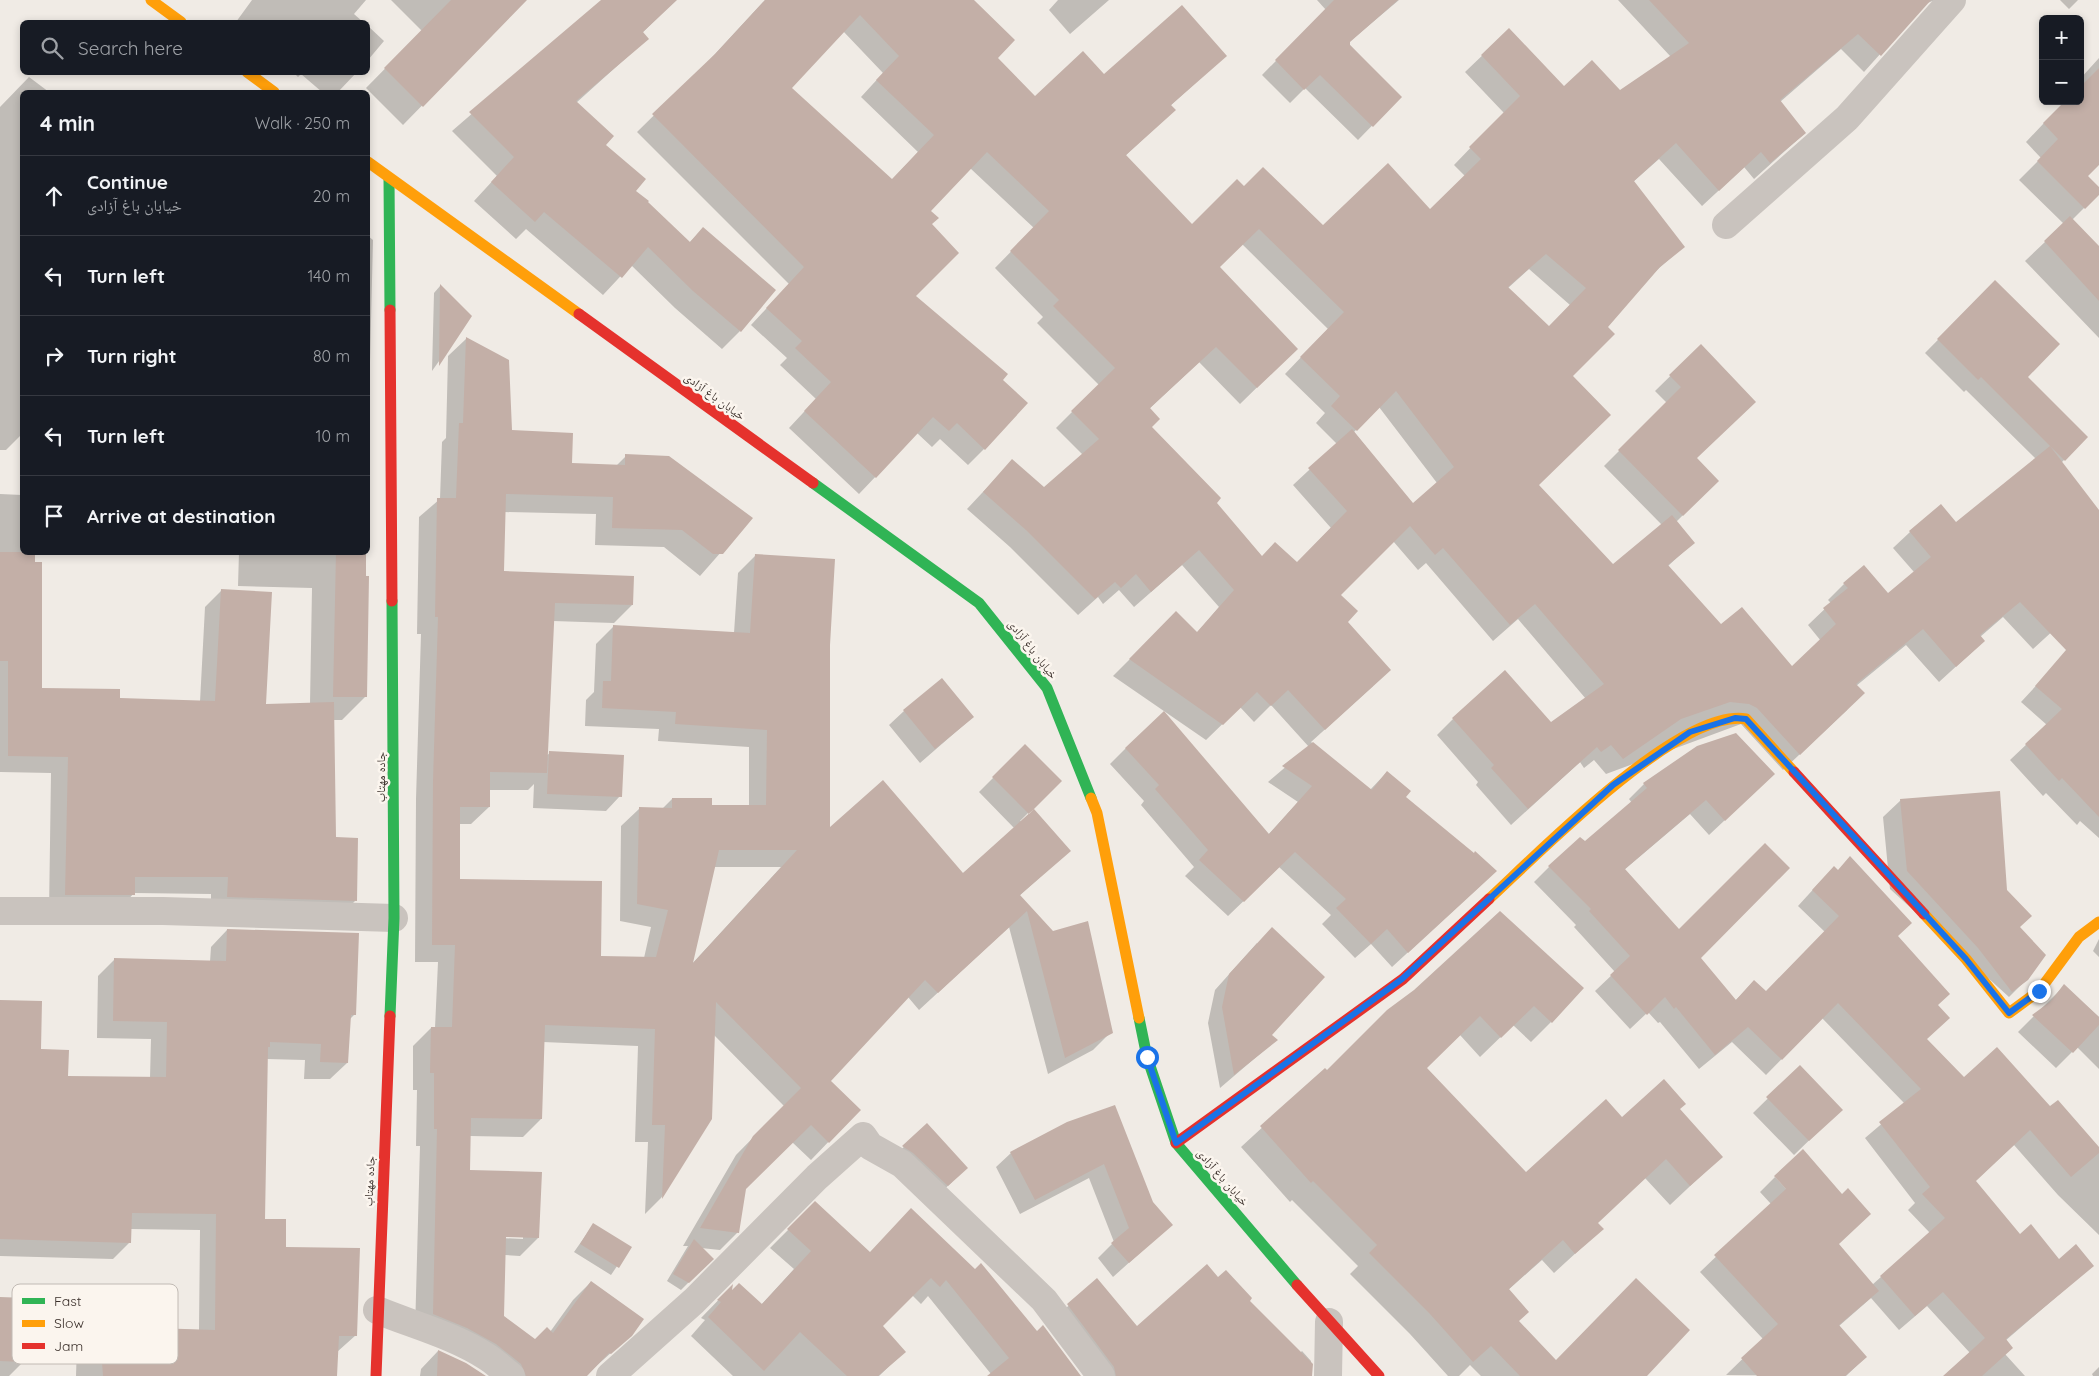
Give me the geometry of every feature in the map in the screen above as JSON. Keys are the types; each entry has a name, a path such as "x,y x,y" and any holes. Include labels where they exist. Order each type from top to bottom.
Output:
{"street":[{"path":"151,0 178,20"},
{"path":"1726,225 1846,118 1952,0"},
{"path":"251,75 271,90"},
{"name":"خیابان باغ آزادی","path":"370,164 971,597 986,610 1047,688 1097,813 1147,1057 1176,1143 1329,1322 1379,1376"},
{"name":"جاده مهتاب","path":"376,1376 377,1310 394,918 388,178"},
{"path":"1176,1143 1402,979 1613,785 1690,732 1735,718 1746,719 1966,959 2009,1013 2039,991 2079,938 2099,922"},
{"path":"0,911 163,912 394,918"},
{"path":"610,1376 694,1301 817,1177 863,1136 870,1146 902,1164 1044,1300 1101,1376"},
{"path":"377,1310 415,1326 448,1336 488,1357 511,1376"},
{"path":"1328,1376 1329,1322"}],"building":[{"path":"451,0 527,0 423,107 384,68"},
{"path":"601,0 677,0 643,32 649,39 576,101 614,136 606,145 646,179 636,191 649,201 690,242 703,227 776,290 741,332 693,291 648,247 622,278 544,212 535,222 491,182 514,157 469,112"},
{"path":"765,0 974,0 1015,40 998,58 1035,96 1083,51 1104,74 1182,5 1227,56 1171,105 1176,110 1126,155 1192,224 1237,179 1244,186 1263,167 1323,225 1388,163 1430,209 1481,159 1469,147 1520,96 1481,55 1509,28 1564,86 1592,60 1620,90 1689,43 1649,0 1931,0 1881,56 1858,34 1780,100 1806,133 1770,163 1761,152 1719,191 1676,143 1634,181 1685,247 1660,267 1608,327 1615,334 1573,376 1611,415 1539,485 1613,564 1672,515 1695,543 1668,565 1721,624 1742,607 1792,666 1836,624 1823,608 1848,588 1843,583 1864,565 1888,593 1931,557 1909,531 1941,504 1956,522 2050,446 2099,510 2099,817 2062,778 2059,781 2025,744 2062,709 2035,686 2066,650 2020,602 1980,635 1985,641 1956,667 1923,629 1856,684 1865,693 1800,755 1757,708 1749,704 1730,702 1681,719 1623,759 1611,745 1601,752 1597,747 1528,809 1491,768 1494,765 1452,718 1505,670 1551,722 1604,684 1535,604 1510,625 1443,548 1435,555 1410,526 1341,595 1358,611 1348,622 1391,670 1325,730 1288,690 1271,706 1257,692 1223,725 1129,659 1176,611 1197,632 1234,590 1199,550 1151,592 1136,574 1121,588 1115,582 1095,599 1026,530 983,492 1012,459 1044,487 1099,439 1071,411 1115,368 1053,306 1059,300 1010,251 1049,211 987,152 931,211 939,218 932,224 959,253 916,296 1008,374 1003,380 1028,403 985,450 957,423 949,431 933,417 876,478 804,411 831,382 795,348 802,341 766,308 804,267 652,114 715,54","holes":["860,15 899,56 876,80 934,135 892,179 792,88","1259,229 1344,312 1300,357 1340,396 1331,406 1357,431 1396,391 1454,467 1413,503 1352,429 1308,468 1347,511 1297,562 1275,542 1262,556 1217,503 1221,498 1152,427 1160,419 1150,408 1216,347 1257,388 1298,349 1220,267","1546,254 1586,288 1549,326 1508,287"]},
{"path":"1334,0 1398,0 1350,42 1350,45 1402,97 1373,127 1320,75 1304,90 1275,60"},
{"path":"2099,68 2099,165 2088,176 2099,187 2099,195 2085,209 2037,161 2058,139 2043,123 2061,105 2084,105 2084,83"},
{"path":"2070,216 2099,246 2099,301 2044,241"},
{"path":"1995,280 2060,344 2028,377 2088,437 2065,461 1981,377 1978,380 1937,339"},
{"path":"440,284 472,316 439,366"},
{"path":"466,337 509,360 512,430 573,433 572,463 625,465 625,454 669,456 753,518 723,554 713,554 682,530 612,528 613,497 506,494 504,571 634,576 633,605 555,603 547,773 490,772 490,807 460,807 460,879 602,881 601,956 656,957 668,910 637,904 639,807 672,808 672,798 712,798 712,805 766,805 767,730 675,724 676,712 602,708 603,681 611,681 613,625 750,633 755,554 835,559 830,645 830,827 883,780 963,873 1034,809 1071,851 1020,895 1053,931 1088,921 1113,1033 1065,1058 1027,911 938,993 925,980 831,1081 861,1110 829,1143 811,1125 746,1189 739,1233 700,1228 753,1136 801,1088 716,1002 712,1119 662,1199 665,1125 652,1125 655,1029 545,1025 542,1119 471,1118 470,1170 542,1172 539,1238 506,1237 504,1316 535,1339 547,1327 553,1333 591,1281 644,1319 632,1336 611,1354 609,1353 587,1376 526,1376 521,1364 496,1344 467,1328 433,1314 437,1129 434,1129 434,1073 430,1073 431,1027 452,1027 455,945 432,945 433,781 438,617 435,617 437,498 456,498 459,423 463,423","holes":["719,850 797,850 693,963"]},
{"path":"1701,344 1756,402 1697,458 1719,481 1683,516 1618,450 1681,387 1669,375"},
{"path":"0,552 20,552 20,555 35,555 35,562 42,562 42,688 120,689 120,698 215,701 221,589 272,592 266,704 334,702 336,837 358,838 357,901 227,897 228,877 135,877 135,895 65,895 68,757 8,756 8,661 0,661"},
{"path":"336,555 366,555 366,576 369,576 367,697 333,697"},
{"path":"942,678 974,717 935,749 903,710"},
{"path":"1164,711 1269,834 1312,786 1282,766 1313,742 1372,790 1387,771 1411,791 1406,797 1474,853 1475,851 1497,871 1408,953 1387,929 1371,944 1336,908 1346,899 1295,852 1244,902 1199,860 1208,850 1155,789 1159,785 1125,748"},
{"path":"1736,733 1775,774 1725,821 1706,800 1625,869 1679,929 1765,843 1790,868 1701,958 1736,1000 1754,980 1766,991 1839,916 1812,890 1834,866 1838,870 1850,856 1912,923 1898,936 1950,994 1938,1005 1950,1018 1927,1039 1964,1077 1997,1047 2050,1106 2058,1100 2099,1147 2099,1153 2071,1177 2030,1130 1976,1181 2020,1234 2031,1224 2059,1259 2076,1244 2094,1266 2006,1339 2013,1348 1982,1376 1943,1376 1985,1338 1943,1292 1915,1316 1880,1276 1945,1218 1922,1194 1930,1187 1879,1122 1921,1089 1838,1003 1782,1060 1748,1027 1715,1055 1676,1007 1674,1009 1665,997 1647,1015 1610,975 1630,956 1589,911 1591,909 1548,866 1580,837 1585,841 1647,788 1643,783 1697,746"},
{"path":"1025,744 1062,781 1029,814 992,777"},
{"path":"549,751 624,755 622,797 547,794"},
{"path":"2000,791 2007,890 2032,916 2020,927 2046,955 2028,980 2012,992 1978,948 1907,871 1900,799"},
{"path":"1500,911 1584,988 1552,1023 1534,1006 1501,1038 1480,1016 1427,1068 1526,1172 1606,1099 1622,1117 1664,1079 1686,1104 1680,1109 1723,1157 1690,1186 1666,1159 1598,1223 1604,1229 1575,1254 1563,1240 1509,1289 1529,1312 1519,1321 1556,1360 1636,1278 1690,1330 1647,1376 1520,1376 1491,1346 1473,1362 1430,1314 1369,1253 1377,1245 1313,1181 1311,1183 1260,1126 1325,1068 1327,1070 1387,1010 1414,990"},
{"path":"1272,927 1325,977 1272,1035 1278,1040 1234,1075 1222,1007 1229,974"},
{"path":"227,929 359,933 356,1015 351,1015 348,1063 320,1062 321,1044 270,1042 270,1047 268,1047 265,1219 286,1219 286,1247 360,1248 357,1336 339,1336 337,1376 103,1376 102,1364 178,1364 178,1329 215,1330 216,1214 132,1213 131,1243 0,1239 0,1000 42,1001 41,1049 69,1050 68,1076 166,1077 167,1022 113,1021 114,958 226,961"},
{"path":"2064,984 2099,1017 2099,1025 2073,1053 2032,1015 2051,1001"},
{"path":"1800,1065 1843,1110 1809,1141 1766,1097"},
{"path":"1115,1105 1153,1202 1173,1225 1129,1263 1111,1243 1129,1228 1104,1164 1035,1200 1010,1152 1067,1122"},
{"path":"927,1123 968,1168 948,1186 913,1153 902,1146"},
{"path":"1803,1149 1842,1194 1848,1188 1871,1214 1839,1244 1879,1291 1839,1325 1867,1357 1845,1376 1757,1376 1741,1358 1778,1324 1714,1255 1786,1189 1774,1176"},
{"path":"815,1201 870,1252 911,1208 975,1269 981,1263 1037,1331 1043,1325 1081,1376 987,1376 1009,1358 946,1280 940,1287 931,1278 883,1326 906,1352 878,1376 847,1376 800,1332 764,1371 708,1317 721,1302 717,1300 733,1284 732,1290 739,1283 762,1304 811,1251 787,1229"},
{"path":"593,1223 632,1247 619,1268 580,1244"},
{"path":"694,1239 714,1259 689,1283 673,1274"},
{"path":"1207,1264 1218,1277 1226,1270 1252,1298 1250,1301 1313,1364 1312,1376 1116,1376 1114,1367 1067,1304 1097,1278 1137,1326"},
{"path":"0,1297 12,1297 12,1362 0,1361"},
{"path":"438,1350 466,1363 486,1376 437,1376"}],"traffic: fast":[{"path":"389,178 390,310"},
{"path":"813,483 979,603 1047,688 1091,798"},
{"path":"390,1016 394,918 392,601"},
{"path":"1139,1018 1147,1057 1176,1143 1297,1285"}],"traffic: slow":[{"path":"151,0 178,20"},
{"path":"251,75 271,90"},
{"path":"370,163 579,314"},
{"path":"1489,899 1611,788 1649,759 1685,736 1718,721 1746,719 1794,772"},
{"path":"1091,798 1097,813 1139,1018"},
{"path":"1924,914 1966,959 2009,1013 2039,991 2079,937 2099,922"}],"traffic: jam":[{"path":"390,310 392,601"},
{"path":"579,314 813,483"},
{"path":"1794,772 1924,914"},
{"path":"1176,1143 1403,979 1489,899"},
{"path":"376,1376 390,1016"},
{"path":"1297,1285 1379,1376"}],"route":[{"path":"1147,1057 1176,1143 1402,979 1613,785 1690,732 1735,718 1746,719 1966,959 2009,1013 2039,991"}]}
